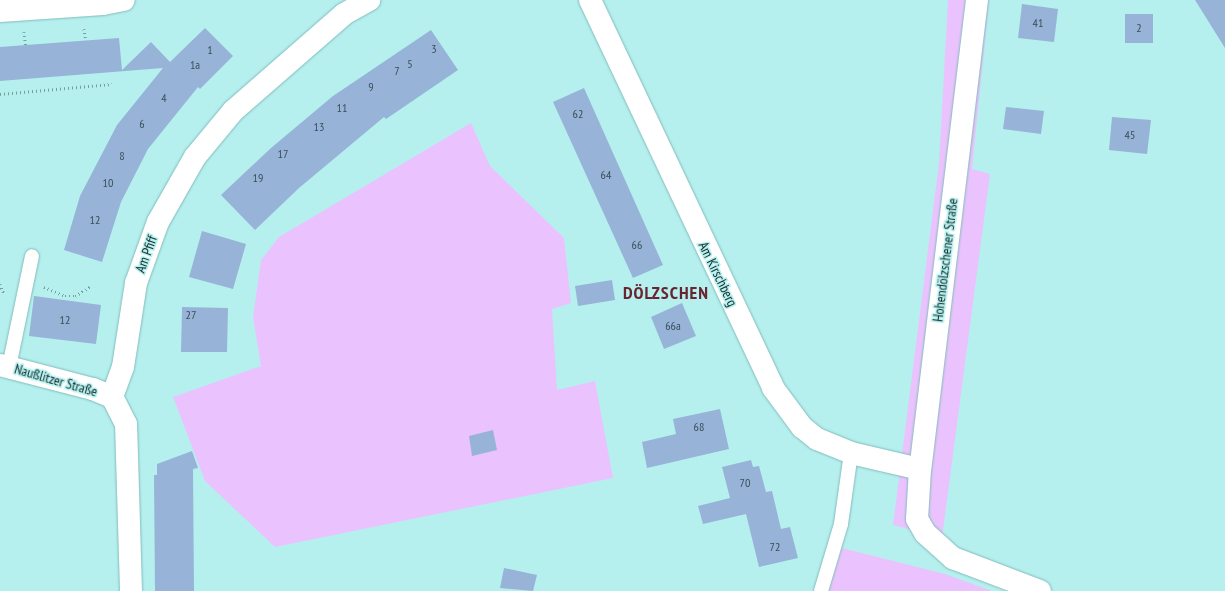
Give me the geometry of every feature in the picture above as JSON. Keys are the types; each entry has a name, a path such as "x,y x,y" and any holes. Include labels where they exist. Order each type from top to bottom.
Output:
{"street":[{"path":"0,11 103,4 124,0"},
{"name":"Am Pfiff","path":"112,397 123,367 136,283 158,222 195,157 233,111 339,7 369,0"},
{"name":"Am Kirschberg","path":"590,0 774,388 802,427 817,439 851,453 920,469"},
{"name":"Hohendölzschener Straße","path":"977,0 920,469 917,519 925,533 953,558 1040,591"},
{"name":"Naußlitzer Straße","path":"5,366 93,389 112,397"},
{"path":"112,397 126,424 131,591"}],"lane":[{"path":"5,366 32,256"},
{"path":"821,591 841,524 851,453"}],"path":[{"path":"0,94 112,84"},
{"path":"27,280 65,296 75,296 91,286"},
{"path":"0,284 4,293 3,298"}],"shaded area":[{"path":"948,0 989,0 972,169 990,174 942,538 893,525 939,163"},
{"path":"471,123 490,166 564,238 571,303 552,309 557,390 595,381 613,478 275,547 205,481 173,397 261,366 253,317 261,260 279,237"},
{"path":"842,548 945,574 992,591 828,591"}],"building":[{"path":"1195,0 1225,0 1225,48"},
{"path":"1022,4 1058,9 1054,42 1018,38"},
{"path":"1125,14 1153,14 1153,43 1125,43"},
{"path":"205,28 233,56 200,89 198,87 148,149 121,202 102,262 64,250 80,196 117,125 163,68 0,81 0,47 119,38 122,70 151,42 170,62"},
{"path":"431,30 458,70 386,119 384,117 299,188 255,230 221,195 271,148 333,96"},
{"path":"584,88 663,265 633,278 553,102"},
{"path":"1006,107 1044,111 1041,134 1003,129"},
{"path":"1112,117 1151,120 1147,154 1109,150"},
{"path":"202,231 246,244 233,289 189,277"},
{"path":"612,280 615,300 578,306 575,286"},
{"path":"34,296 101,305 96,344 29,336"},
{"path":"682,303 696,336 664,349 651,317"},
{"path":"182,307 228,308 227,352 181,352"},
{"path":"720,409 729,449 647,468 642,442 676,434 673,419"},
{"path":"493,430 497,450 472,456 469,436"},
{"path":"192,451 198,468 193,469 194,591 155,591 154,475 157,475 157,464"},
{"path":"751,460 753,467 759,466 766,492 772,491 781,529 790,527 798,558 759,567 746,514 703,524 698,506 730,498 722,467"},
{"path":"504,568 537,575 533,591 500,588"}],"district":[{"name":"DÖLZSCHEN","path":"666,293"}]}
